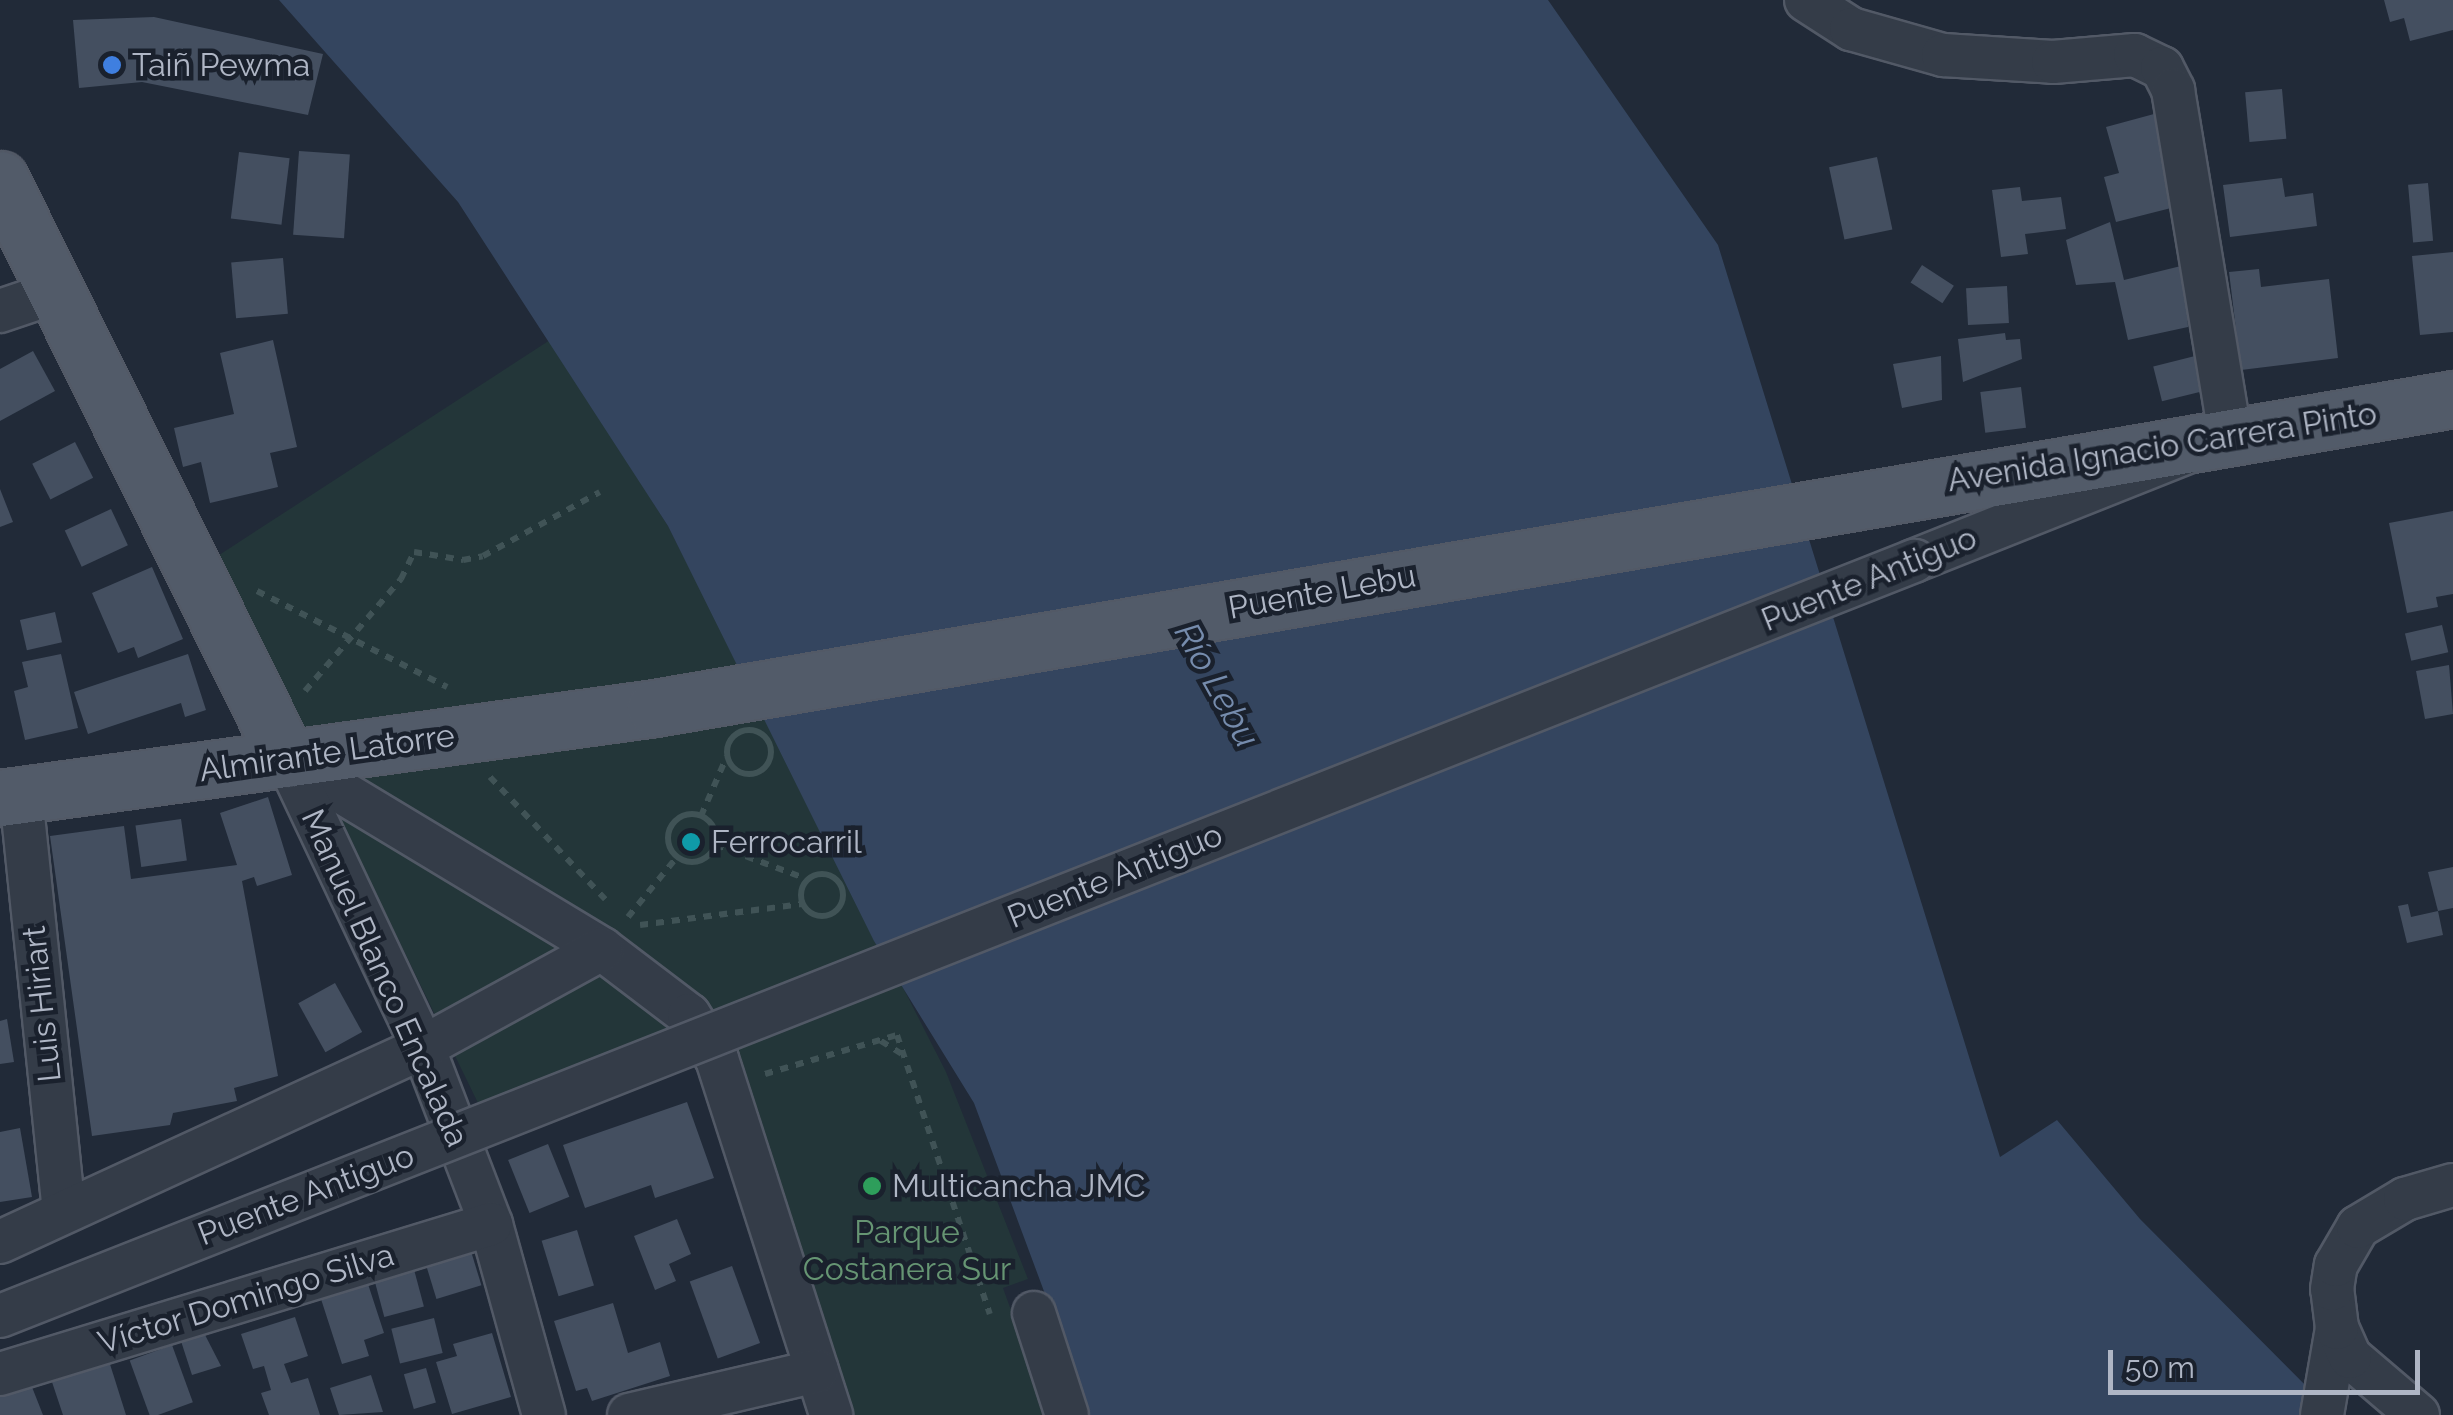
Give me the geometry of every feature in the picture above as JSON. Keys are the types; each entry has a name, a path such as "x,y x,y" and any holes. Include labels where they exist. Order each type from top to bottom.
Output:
{"main road":[{"name":"Manuel Blanco Encalada","path":"0,179 279,744"},
{"name":"Avenida Ignacio Carrera Pinto","path":"1872,495 2453,399"},
{"name":"Puente Lebu","path":"655,708 1872,495"},
{"name":"Almirante Latorre","path":"10,797 453,714 655,708"}],"street":[{"path":"1806,0 1851,28 1900,47 2036,61 2134,55 2162,68 2173,90 2230,436"},
{"path":"0,310 56,292"},
{"name":"Puente Antiguo","path":"0,1316 2230,436"},
{"path":"279,744 611,938 676,1000 722,1072 831,1415"},
{"name":"Manuel Blanco Encalada","path":"279,744 423,1047 491,1224 542,1415"},
{"name":"Luis Hiriart","path":"10,797 64,1212"},
{"path":"0,1242 423,1047 611,938"},
{"path":"2322,1415 2337,1328 2336,1265 2358,1227 2404,1199 2453,1185"},
{"name":"Víctor Domingo Silva","path":"0,1374 491,1224"},
{"path":"1034,1313 1068,1415"},
{"path":"2337,1328 2350,1357 2418,1415"},
{"path":"629,1415 817,1371"}],"path":[{"path":"279,744 350,638 401,578 414,552 473,559 600,492"},
{"path":"251,588 350,638 453,714 604,897 611,938"},
{"path":"701,816 728,755 730,741 746,730 760,732 771,751 754,773 734,768 728,755"},
{"path":"682,816 701,816 716,829 716,846 700,862 676,858 670,828 682,816"},
{"path":"611,938 802,904 826,915 843,894 832,876 807,879 716,846"},
{"path":"611,938 676,858"},
{"path":"802,904 807,879"},
{"path":"722,1072 874,1040 903,1055 994,1329"}],"green space":[{"name":"Parque Costanera Sur","path":"550,340 668,526 946,1072 1028,1279 1003,1288 1049,1415 848,1415 745,1071 716,1015 478,1103 213,559"}],"water":[{"name":"Río Lebu","path":"279,0 1548,0 1718,245 2000,1157 2057,1120 2140,1219 2335,1415 1090,1415 974,1103 874,941 668,526 458,202"}],"building":[{"path":"2384,0 2453,0 2453,30 2410,41 2404,18 2390,22"},
{"path":"154,17 323,54 308,115 142,82 79,88 73,20"},
{"path":"2282,89 2286,139 2249,142 2245,92"},
{"path":"2154,114 2179,206 2116,222 2104,177 2119,173 2106,127"},
{"path":"299,151 350,155 344,238 293,235"},
{"path":"239,152 290,158 281,225 231,219"},
{"path":"1877,157 1892,229 1844,240 1829,167"},
{"path":"2282,178 2285,197 2313,193 2317,226 2230,237 2223,185"},
{"path":"2428,183 2433,241 2413,243 2408,185"},
{"path":"2020,187 2022,201 2061,197 2066,229 2025,234 2028,254 2001,257 1992,190"},
{"path":"2110,222 2124,280 2185,265 2188,327 2128,340 2115,282 2076,285 2066,240"},
{"path":"2453,252 2453,332 2420,335 2412,256"},
{"path":"283,258 288,314 236,318 231,263"},
{"path":"1922,265 1954,286 1942,303 1911,283"},
{"path":"2259,269 2261,287 2329,279 2338,358 2241,370 2229,272"},
{"path":"2007,286 2009,323 1968,325 1966,288"},
{"path":"2005,333 2006,340 2020,339 2022,359 1963,382 1958,339"},
{"path":"273,340 297,447 270,453 278,487 210,503 201,462 183,467 174,428 234,414 220,353"},
{"path":"33,351 55,391 0,421 0,369"},
{"path":"1941,356 1942,400 1902,408 1893,364"},
{"path":"2195,356 2204,391 2162,401 2153,366"},
{"path":"2021,387 2026,428 1985,433 1980,392"},
{"path":"75,442 93,478 50,499 32,464"},
{"path":"0,489 13,522 0,527"},
{"path":"111,509 128,545 82,567 65,531"},
{"path":"2453,511 2453,594 2436,597 2438,607 2407,613 2389,523"},
{"path":"152,567 183,639 138,658 134,647 118,653 92,593"},
{"path":"55,612 62,642 27,650 20,620"},
{"path":"2442,625 2448,652 2411,661 2405,634"},
{"path":"61,654 78,728 25,740 14,691 28,687 22,662"},
{"path":"188,654 206,710 185,717 181,703 88,734 74,692"},
{"path":"2449,665 2453,714 2425,719 2416,671"},
{"path":"268,797 292,875 257,886 254,877 242,881 278,1076 234,1088 237,1101 173,1113 170,1125 92,1136 50,836 124,826 131,879 237,865 220,813"},
{"path":"181,819 187,861 141,867 135,825"},
{"path":"2453,867 2453,908 2438,911 2428,872"},
{"path":"2408,904 2411,917 2438,911 2443,935 2407,943 2398,906"},
{"path":"335,983 362,1032 325,1052 298,1003"},
{"path":"7,1019 14,1062 0,1064 0,1021"},
{"path":"687,1102 714,1178 655,1198 651,1185 585,1208 563,1145"},
{"path":"20,1128 32,1197 0,1202 0,1132"},
{"path":"548,1144 569,1197 529,1213 508,1160"},
{"path":"677,1219 691,1254 669,1264 676,1281 655,1290 634,1236"},
{"path":"577,1230 594,1285 559,1296 542,1241"},
{"path":"470,1248 481,1285 436,1299 425,1262"},
{"path":"412,1262 424,1306 384,1317 372,1273"},
{"path":"732,1266 760,1343 718,1358 690,1281"},
{"path":"368,1284 384,1333 364,1340 369,1356 342,1364 321,1299"},
{"path":"613,1303 628,1353 660,1342 670,1376 592,1401 587,1388 576,1391 554,1321"},
{"path":"295,1317 308,1356 284,1364 291,1383 308,1378 320,1415 269,1415 261,1393 271,1390 264,1366 253,1369 241,1334"},
{"path":"434,1318 443,1353 400,1364 391,1329"},
{"path":"203,1331 221,1366 192,1375 180,1338"},
{"path":"492,1333 511,1397 452,1414 436,1362 457,1356 453,1344"},
{"path":"172,1345 193,1402 150,1415 130,1360"},
{"path":"109,1361 126,1415 63,1415 51,1379"},
{"path":"426,1368 436,1403 414,1409 404,1374"},
{"path":"371,1375 383,1412 339,1415 330,1388"},
{"path":"30,1382 43,1415 0,1415 0,1393"}],"place":[{"name":"Taiñ Pewma","path":"112,65"},
{"name":"Ferrocarril","path":"691,842"},
{"name":"Multicancha JMC","path":"872,1186"}]}
